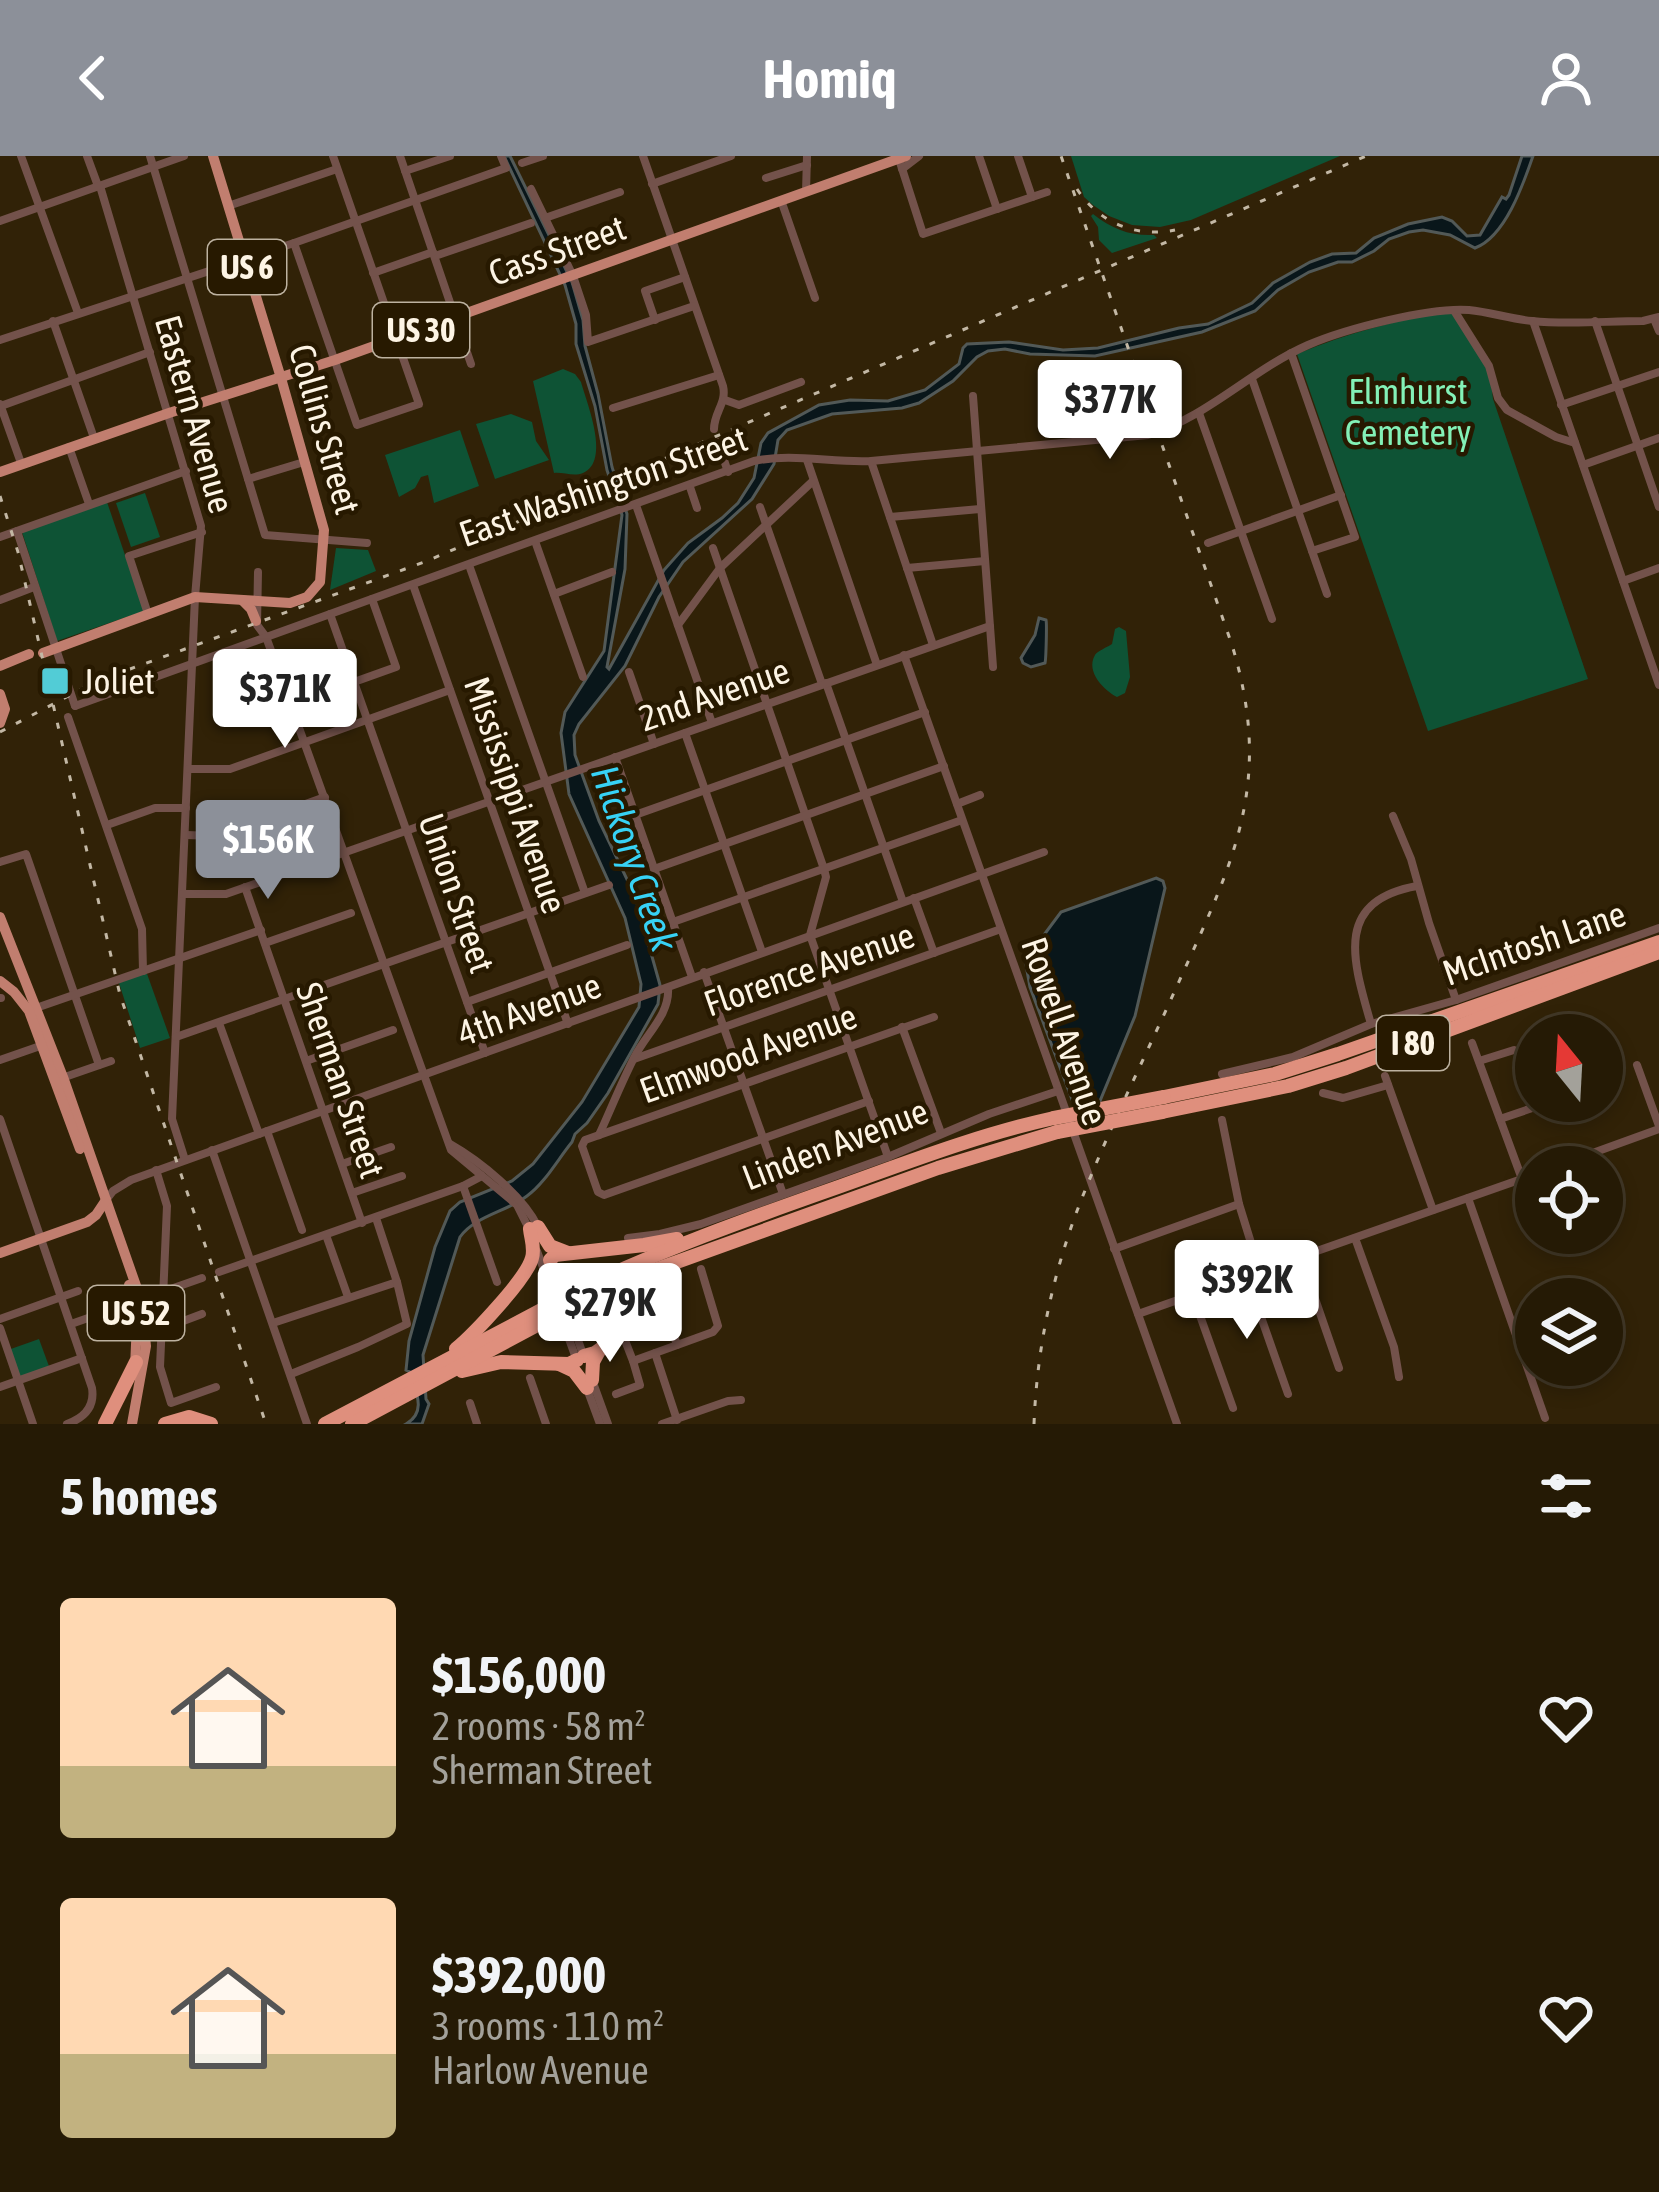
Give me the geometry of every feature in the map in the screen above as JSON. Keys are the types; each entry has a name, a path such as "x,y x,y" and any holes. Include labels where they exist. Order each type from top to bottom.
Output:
{"highway":[{"name":"I 80","path":"326,1424 439,1371 629,1265 711,1232 983,1136 1163,1104 1275,1074 1659,942"},
{"name":"I 80","path":"1163,1104 1225,1101 1326,1074 1659,952"},
{"name":"I 80","path":"576,1298 1055,1125"},
{"path":"534,1228 550,1246 573,1254"},
{"path":"534,1228 534,1250 540,1264"},
{"path":"439,1371 540,1264 555,1255 711,1232"},
{"path":"590,1384 593,1362 653,1282 704,1252"},
{"path":"439,1371 501,1362 569,1364 602,1348"},
{"path":"106,1424 136,1362"},
{"path":"559,1364 590,1384"},
{"name":"I 80","path":"352,1424 398,1392"},
{"path":"165,1424 189,1417 211,1424"}],"main road":[{"name":"Collins Street","path":"213,156 325,540 320,581 310,595 296,602 257,601"},
{"name":"Cass Street","path":"0,470 335,360 902,160"},
{"name":"US 6","path":"0,667 195,597 257,601"},
{"path":"240,600 256,621"},
{"path":"0,694 2,718"},
{"path":"0,916 104,1203 87,1222 0,1253"},
{"path":"0,979 12,977 19,969"},
{"path":"0,979 32,1010"},
{"name":"US 52","path":"104,1203 138,1301 146,1346 129,1424"},
{"name":"US 52","path":"129,1424 138,1301"}],"street":[{"path":"21,156 78,313"},
{"name":"Eastern Avenue","path":"87,156 133,294 202,532 195,597 172,1119 185,1160"},
{"path":"150,156 265,536 368,543"},
{"path":"0,221 184,156"},
{"path":"294,243 357,425 418,404 333,156"},
{"path":"400,156 471,364"},
{"path":"405,171 450,156"},
{"path":"0,340 506,168 501,156"},
{"path":"522,163 543,156"},
{"path":"643,156 719,375 725,400 714,429"},
{"path":"652,184 731,156"},
{"path":"919,156 902,160 923,234 1047,192"},
{"path":"979,156 997,208"},
{"path":"1018,156 1032,197"},
{"path":"766,178 807,160 806,194"},
{"path":"228,206 337,169"},
{"path":"531,189 586,315 586,339 591,342 694,306"},
{"path":"545,218 620,192"},
{"path":"782,202 815,298"},
{"path":"373,272 531,223"},
{"path":"656,320 645,291 685,277"},
{"path":"1454,310 1490,366 1498,398 1507,410 1575,442"},
{"name":"East Washington Street","path":"75,706 754,461 871,461 1135,438 1168,429 1199,413 1291,353 1350,331 1411,316 1470,310 1533,321 1657,318"},
{"path":"1657,318 1659,331"},
{"path":"53,321 94,438"},
{"path":"1533,321 1659,685"},
{"path":"1594,321 1659,507"},
{"path":"21,463 0,405 150,352"},
{"path":"1291,353 1355,538 1312,551"},
{"path":"1561,405 1659,372"},
{"path":"614,408 719,375"},
{"path":"1252,379 1328,594"},
{"path":"725,400 740,405 801,382"},
{"path":"973,396 993,667"},
{"path":"1199,413 1272,620"},
{"path":"1582,464 1659,439"},
{"path":"718,442 728,472"},
{"path":"69,447 88,505"},
{"path":"807,460 877,665"},
{"path":"871,461 933,645"},
{"path":"248,478 304,462"},
{"path":"0,535 186,471"},
{"path":"677,626 719,568 813,481"},
{"path":"690,487 698,508"},
{"path":"1208,543 1341,495"},
{"path":"633,506 712,723"},
{"path":"760,507 903,902"},
{"path":"890,517 980,509"},
{"path":"17,529 34,588 40,652 75,706 68,717 142,929 143,971"},
{"path":"148,614 129,556 202,532"},
{"path":"535,542 583,677"},
{"path":"713,548 824,869 826,877 810,935 888,1157"},
{"path":"907,568 985,561"},
{"path":"470,565 585,893"},
{"path":"1623,581 1659,568"},
{"path":"258,572 256,621 325,797 448,1144 462,1161 520,1204 534,1228 540,1264 604,1424"},
{"path":"554,594 612,572"},
{"name":"Mississippi Avenue","path":"413,585 568,1024"},
{"path":"0,600 34,588"},
{"path":"354,682 397,667 372,599"},
{"name":"Union Street","path":"330,614 485,1053"},
{"name":"2nd Avenue","path":"183,894 217,896 245,887 990,626"},
{"name":"Rowell Avenue","path":"904,655 1177,1424"},
{"path":"629,671 654,744"},
{"path":"189,769 230,769 450,690"},
{"path":"635,814 925,712"},
{"path":"685,733 762,952"},
{"path":"615,758 692,977"},
{"path":"654,868 944,766"},
{"path":"956,804 980,795"},
{"path":"186,835 216,836 325,797"},
{"path":"106,825 155,808 187,808"},
{"path":"1393,816 1456,1000"},
{"path":"673,922 962,820"},
{"name":"4th Avenue","path":"104,1203 120,1185 185,1160 1044,851"},
{"path":"0,862 26,854 99,1065"},
{"path":"176,1037 609,885"},
{"path":"1371,1024 1359,981 1355,931 1378,898 1418,886"},
{"name":"Sherman Street","path":"245,887 362,1222"},
{"path":"914,898 934,953"},
{"path":"265,943 351,914"},
{"name":"McIntosh Lane","path":"1222,1074 1293,1057 1371,1024 1456,1000 1659,928"},
{"name":"Florence Avenue","path":"634,1059 1001,929"},
{"path":"32,1010 261,930"},
{"path":"467,1002 627,945"},
{"path":"704,972 782,1194"},
{"path":"599,1135 634,1059 662,1015 669,998 665,989"},
{"name":"Elmwood Avenue","path":"763,1138 601,1195 582,1142 934,1017"},
{"path":"219,1023 302,1230"},
{"path":"902,1027 941,1133"},
{"path":"306,1060 392,1030"},
{"path":"1472,1043 1515,1159"},
{"path":"0,1060 46,1044"},
{"path":"1479,1061 1514,1050"},
{"path":"59,1079 110,1061"},
{"path":"1609,1146 1659,1127 1637,1065"},
{"path":"1323,1093 1343,1098 1387,1081 1433,1210"},
{"name":"Linden Avenue","path":"628,1238 682,1229 1058,1091"},
{"path":"763,1138 869,1101"},
{"path":"1501,1119 1515,1114"},
{"path":"0,1119 93,1397 88,1411 72,1422"},
{"path":"1222,1120 1239,1204 1260,1272"},
{"path":"342,1164 391,1147"},
{"path":"212,1150 307,1424"},
{"path":"156,1171 167,1206 160,1367 171,1403 216,1387"},
{"path":"219,1272 463,1186 485,1174"},
{"path":"352,1193 402,1176"},
{"path":"1138,1314 1515,1181"},
{"path":"463,1186 496,1282"},
{"path":"1468,1198 1545,1418"},
{"path":"1114,1249 1239,1204"},
{"name":"Sherman Street","path":"290,1374 406,1324 376,1218"},
{"path":"326,1234 348,1298"},
{"path":"1355,1238 1394,1347 1400,1378"},
{"path":"1301,1258 1340,1368"},
{"path":"633,1361 713,1332 718,1326 700,1269"},
{"path":"1247,1276 1288,1394"},
{"path":"71,1324 202,1278"},
{"path":"273,1323 397,1282"},
{"path":"33,1424 0,1323 78,1291"},
{"path":"661,1296 677,1345"},
{"path":"1193,1296 1232,1408"},
{"path":"162,1328 202,1315"},
{"path":"616,1394 640,1384 626,1343"},
{"path":"655,1353 677,1422"},
{"path":"0,1387 82,1358"},
{"path":"530,1378 545,1424"},
{"path":"662,1424 741,1400"},
{"path":"470,1403 477,1424"}],"green space":[{"path":"1071,156 1340,156 1191,220 1160,227 1132,225 1093,205 1084,197"},
{"path":"1093,214 1122,230 1157,238 1112,253 1099,240"},
{"name":"Elmhurst Cemetery","path":"1453,311 1489,367 1493,399 1588,679 1428,731 1297,354 1374,328"},
{"path":"563,369 581,382 595,431 595,457 591,467 580,474 554,473 533,381"},
{"path":"511,414 532,422 536,441 549,460 495,479 476,424"},
{"path":"460,430 479,486 434,503 428,475 399,497 385,455"},
{"path":"145,493 160,537 131,547 116,503"},
{"path":"107,502 144,611 57,641 22,532"},
{"path":"336,548 368,550 376,571 330,590"},
{"path":"1119,627 1126,631 1130,677 1125,693 1117,697 1098,680 1093,661 1112,644"},
{"path":"146,971 170,1038 140,1048 118,980"},
{"path":"39,1339 50,1369 19,1380 8,1350"}],"shaded area":[{"path":"504,156 510,156 572,282 612,467 627,514 625,569 609,669 664,570 688,543 738,503 754,478 761,443 768,433 819,405 888,401 925,390 959,364 967,344 1098,348 1208,324 1252,303 1273,283 1310,262 1332,254 1356,253 1374,238 1408,224 1442,217 1467,236 1480,235 1502,197 1509,195 1522,156 1533,156 1504,222 1475,248 1450,235 1409,232 1352,262 1309,272 1255,311 1202,332 1095,356 988,351 919,403 832,414 787,430 778,440 774,464 752,499 683,562 659,597 625,666 574,735 575,755 599,821 635,896 660,985 658,1004 608,1093 545,1178 527,1196 474,1224 460,1237 423,1355 429,1404 422,1424 406,1424 418,1408 406,1370 409,1341 450,1211 460,1202 512,1181 533,1164 582,1102 639,1007 641,984 625,918 569,794 561,733 565,712 604,651 622,515 607,470 565,285"},
{"path":"1039,618 1046,620 1045,663 1031,667 1021,658"},
{"path":"1156,878 1165,888 1135,1016 1088,1130 1083,1129 1026,965 1061,912"}],"railway":[{"path":"1034,1424 1043,1336 1064,1249 1232,855 1248,777 1249,737 1232,645 1061,156"},
{"path":"0,732 97,681 427,561 1366,156"},
{"path":"1077,189 1096,211 1120,225 1146,232 1175,230"},
{"path":"0,496 18,552 120,995 266,1424"}],"place":[{"name":"Joliet","path":"55,681"}],"water label":[{"name":"Hickory Creek","path":"635,858"}]}
